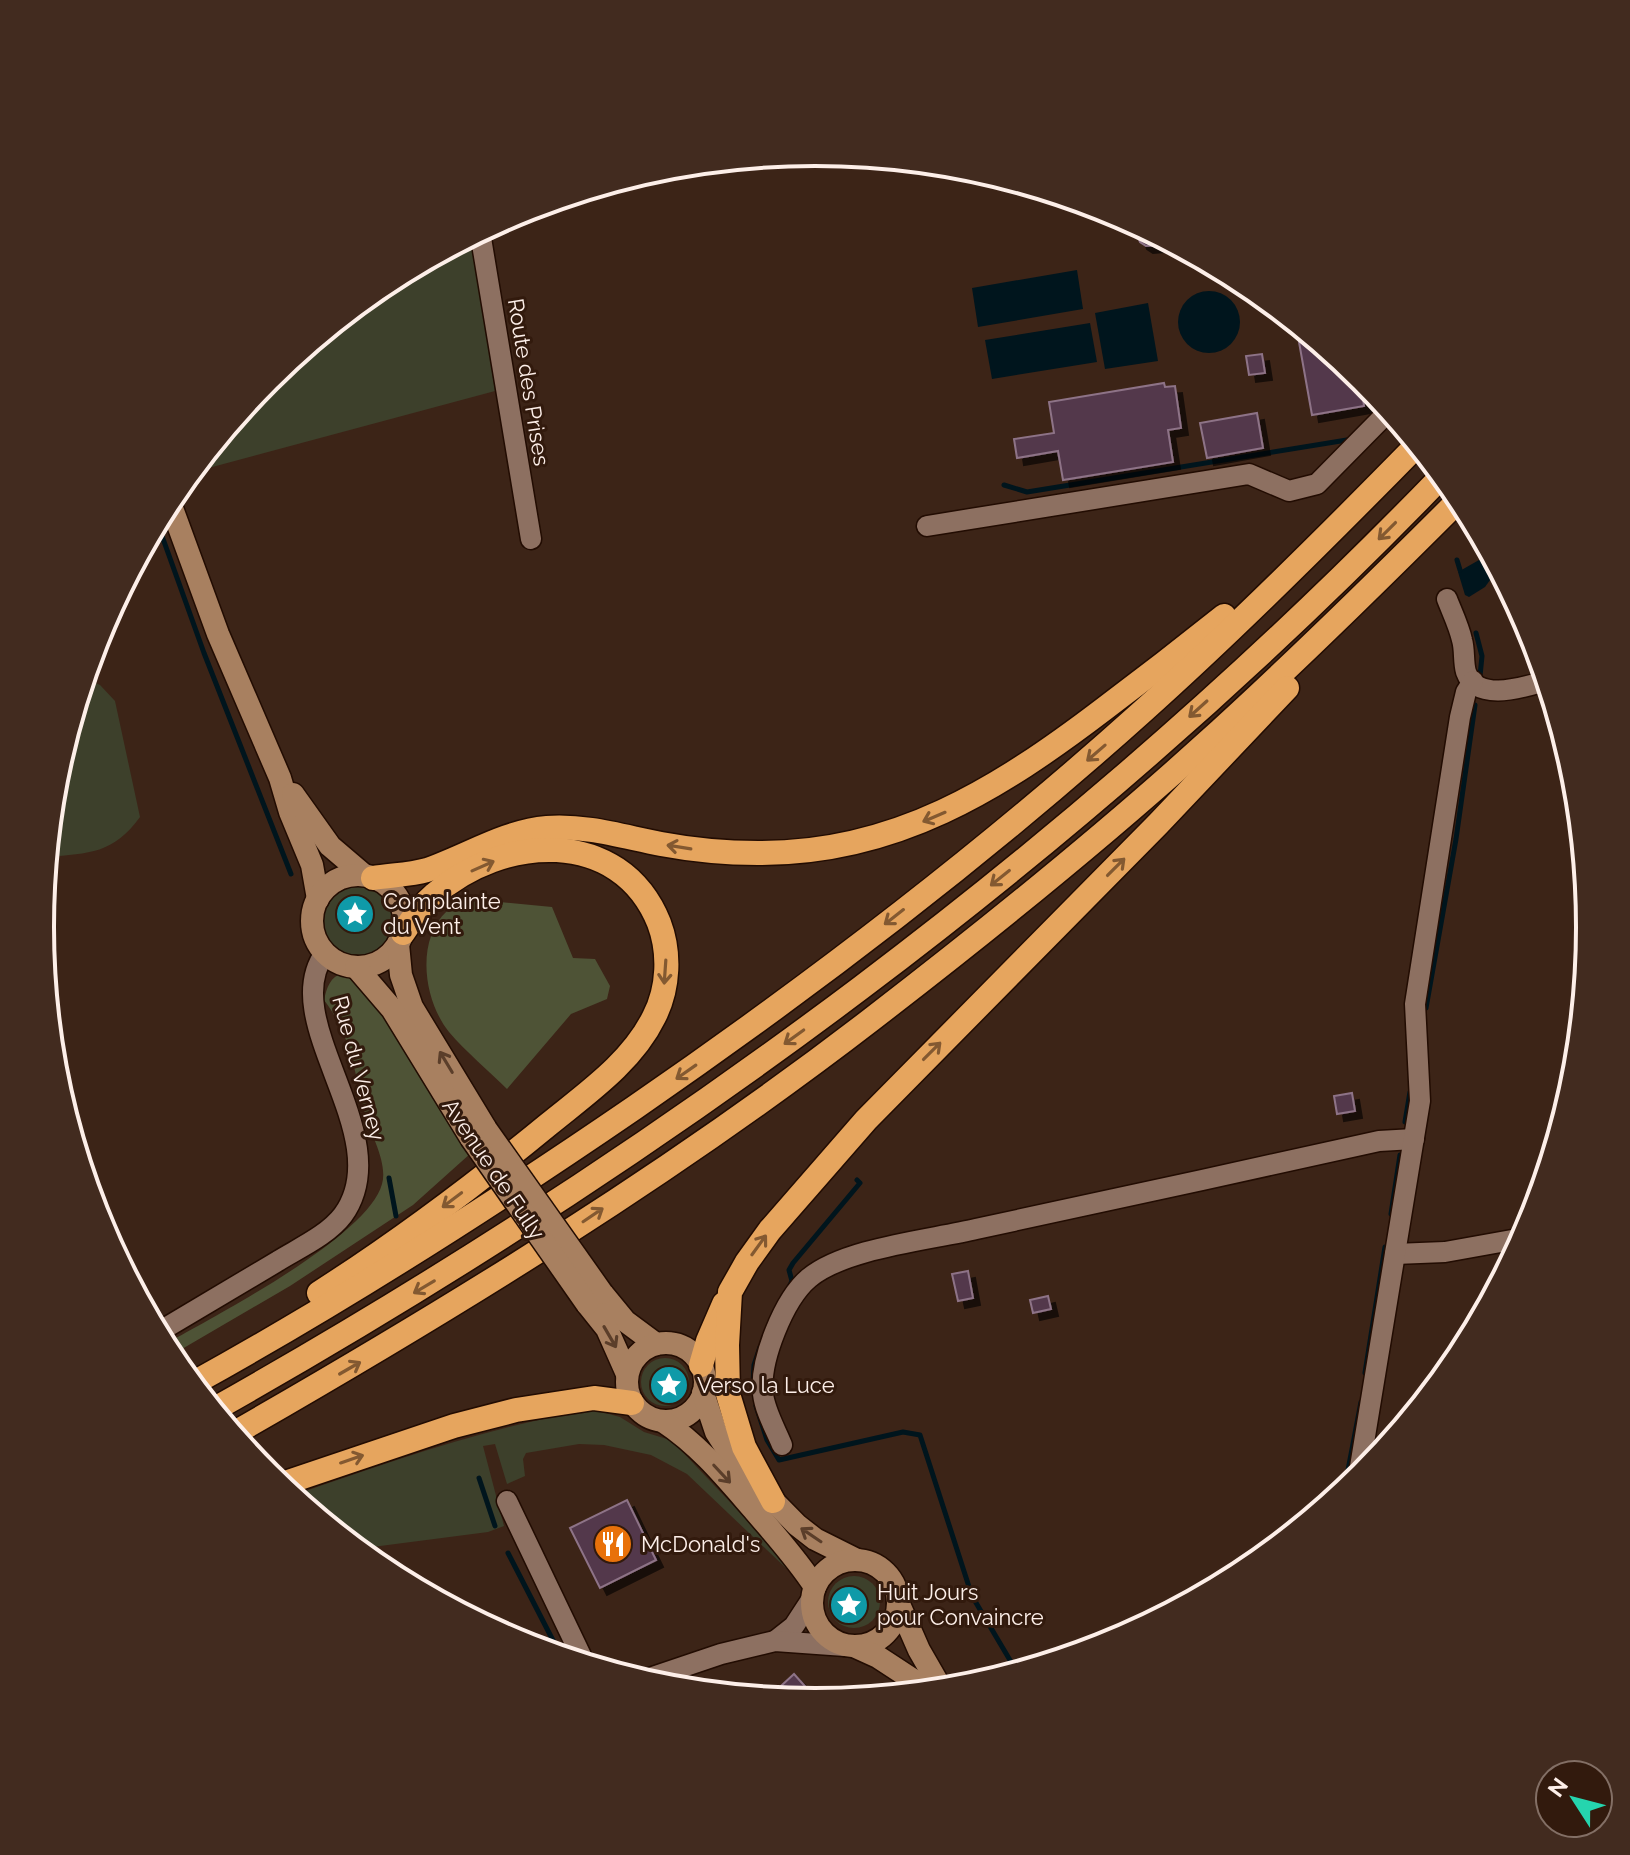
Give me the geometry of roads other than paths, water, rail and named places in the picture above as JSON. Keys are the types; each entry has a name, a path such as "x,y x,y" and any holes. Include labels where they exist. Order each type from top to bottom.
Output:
{"highway":[{"path":"202,1378 390,1269 482,1210 704,1059 811,981 1015,821 1144,710 1237,624 1410,453"},
{"path":"369,876 429,869 489,842 536,829 563,827 690,849 762,853 836,846 890,833 923,821 993,787 1084,725 1231,611 1396,467"},
{"path":"222,1405 514,1231 731,1083 842,1002 1000,878 1149,753 1305,611 1433,484"},
{"path":"243,1429 380,1350 541,1249 669,1164 869,1021 1015,905 1202,747 1451,510"},
{"path":"701,1365 715,1321 747,1262 770,1230 866,1120 1158,824 1452,511"},
{"path":"197,1371 378,1253 547,1126 605,1078 627,1055 653,1020 664,989 666,967 663,937 646,899 634,884 609,865 571,851 535,850 509,855 480,866 432,896 401,938"},
{"path":"730,1292 728,1394 744,1447 773,1501"},
{"path":"292,1480 454,1426 516,1410 594,1398 632,1403"}],"main road":[{"path":"175,516 218,634 280,778 312,865 318,899"},
{"path":"280,778 330,846 369,876 391,888 399,899 403,912 401,938 380,961 356,967 339,963 325,953 316,939 312,923 318,899 337,880 369,876"},
{"name":"Avenue de Fully","path":"401,938 401,975 412,1007 479,1134"},
{"name":"Avenue de Fully","path":"356,967 392,1009 595,1298 627,1374"},
{"name":"Avenue de Fully","path":"595,1298 656,1344"},
{"path":"664,1422 689,1414 703,1393 705,1376 701,1365 685,1348 674,1343 656,1344 636,1357 627,1374 626,1386 632,1403 643,1415 664,1422 679,1432 723,1474 781,1542 813,1594 813,1616 820,1630 831,1640 878,1657 916,1682"},
{"path":"703,1393 723,1446 797,1525 815,1539 857,1560 871,1563 887,1574 895,1587 915,1643 935,1679"},
{"path":"813,1594 832,1567 857,1560"},
{"path":"850,1646 869,1644 886,1633 894,1622 898,1602"}],"street":[{"name":"Route des Prises","path":"482,243 531,539"},
{"path":"927,526 1249,474 1289,491 1317,484 1381,419"},
{"path":"1447,599 1462,641 1466,672 1473,681 1485,689 1499,691 1536,683"},
{"path":"1362,1457 1414,1139 1420,1087 1415,1004 1463,701 1473,681"},
{"name":"Rue du Verney","path":"168,1327 315,1239 342,1217 355,1193 358,1168 356,1141 323,1039 314,998 315,971 325,953"},
{"path":"782,1445 765,1403 763,1391 767,1357 775,1333 795,1294 810,1278 830,1265 910,1243 1364,1145 1414,1139"},
{"path":"1395,1254 1445,1252 1508,1241"},
{"path":"507,1501 579,1651"},
{"path":"775,1641 802,1617 813,1594"},
{"path":"664,1673 721,1654 775,1641 850,1646"}],"water":[{"path":"1077,270 1083,309 978,327 972,288"},
{"path":"1203,291 1215,291 1231,300 1238,310 1238,334 1231,344 1215,353 1203,353 1183,339 1178,328 1178,316 1192,296"},
{"path":"1148,303 1158,361 1105,369 1095,313"},
{"path":"1090,323 1097,362 992,379 985,340"},
{"path":"1479,560 1491,578 1485,587 1469,597 1465,595 1458,572"}],"waterway":[{"path":"1004,485 1027,492 1353,439"},
{"path":"162,537 204,653 291,874"},
{"path":"1457,560 1460,570"},
{"path":"1476,633 1482,656 1480,676"},
{"path":"1426,1008 1456,839 1475,705"},
{"path":"1405,1122 1410,1092"},
{"path":"1391,1214 1400,1155"},
{"path":"389,1178 396,1216"},
{"path":"789,1287 792,1281 789,1270 793,1263 860,1183 857,1180"},
{"path":"1365,1373 1385,1247"},
{"path":"753,1384 754,1365 760,1347"},
{"path":"1348,1471 1361,1402"},
{"path":"756,1406 767,1440 779,1460 903,1432 920,1435 972,1596 1012,1663"},
{"path":"479,1478 495,1526"},
{"path":"508,1553 554,1642"}],"place":[{"name":"Complainte du Vent","path":"355,914"},
{"name":"Verso la Luce","path":"669,1385"},
{"name":"McDonald's","path":"613,1544"},
{"name":"Huit Jours pour Convaincre","path":"849,1605"}]}
